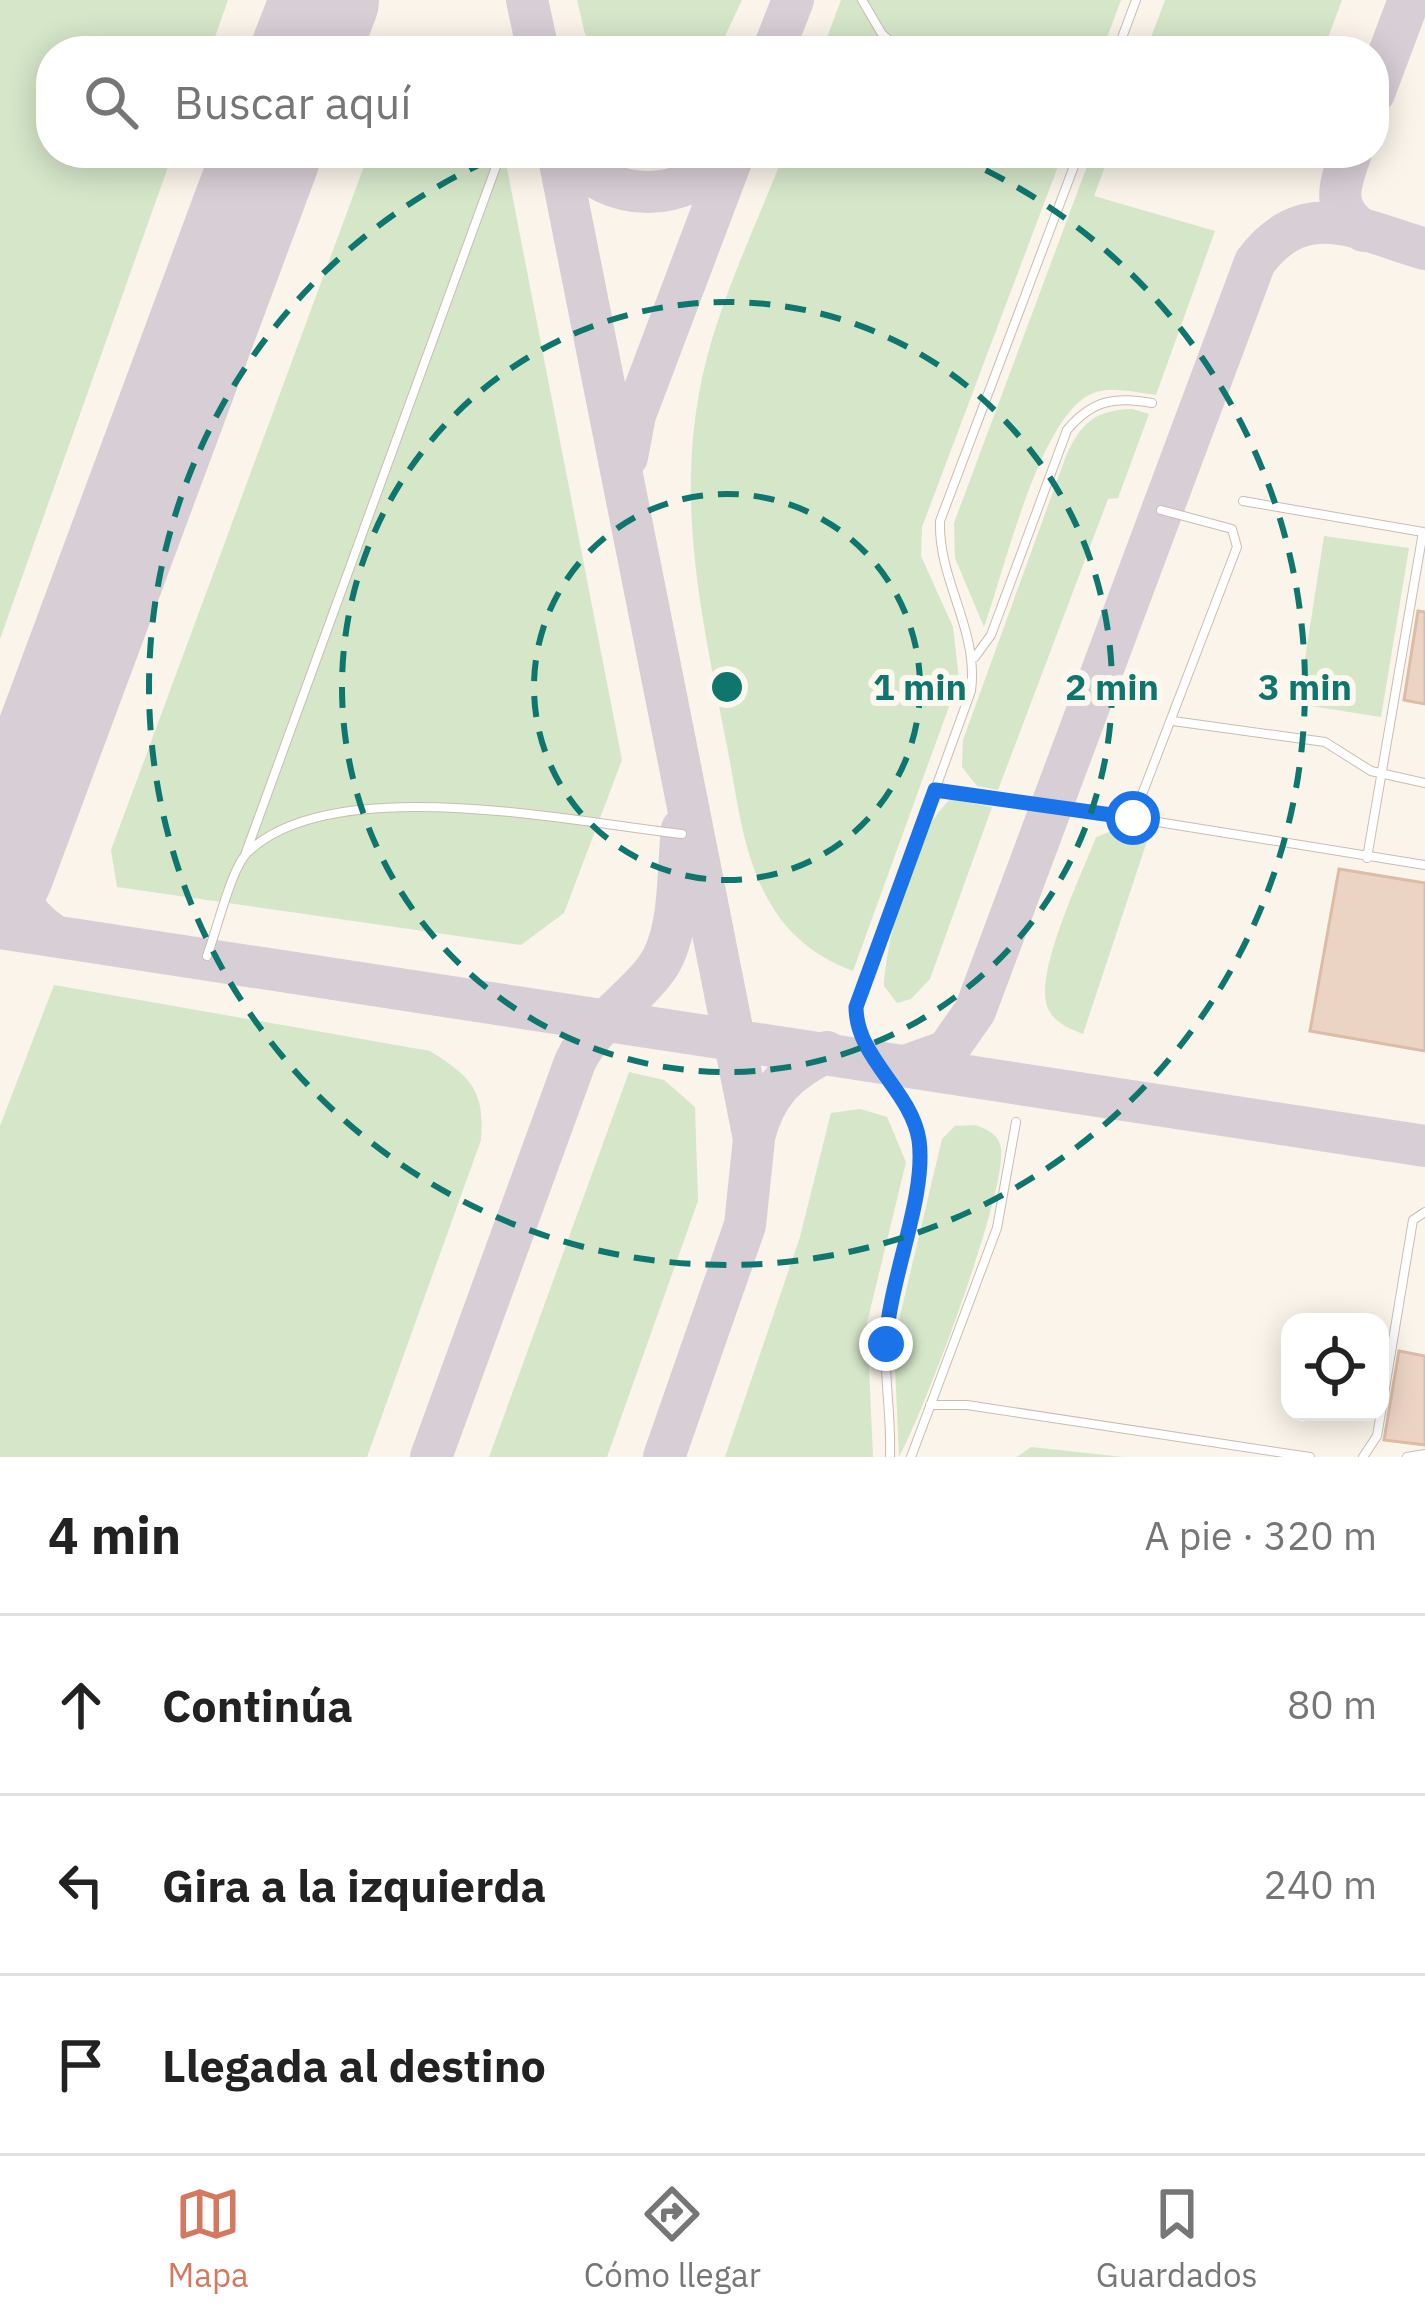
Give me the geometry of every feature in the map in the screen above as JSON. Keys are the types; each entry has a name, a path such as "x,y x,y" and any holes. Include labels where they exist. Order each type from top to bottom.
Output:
{"lane":[{"path":"862,0 884,36"},
{"path":"1123,36 1136,0"},
{"path":"207,956 496,168"},
{"path":"890,1457 887,1324 920,1147 913,1112 875,1060 856,1007 971,691 974,658 942,555 940,521 1073,168"},
{"path":"974,658 991,635 1067,430 1093,405 1107,400 1152,403"},
{"path":"1243,501 1424,532 1367,857"},
{"path":"1133,818 1173,721 1237,537 1223,523 1161,510"},
{"path":"1173,721 1325,742 1384,777 1425,783"},
{"path":"935,790 1425,865"},
{"path":"245,854 312,816 360,808 438,808 682,834"},
{"path":"911,1457 997,1228 1016,1122"},
{"path":"1363,1457 1377,1436 1413,1220 1425,1212"},
{"path":"930,1405 967,1406 1310,1457"},
{"path":"1406,1457 1425,1454"}],"green space":[{"path":"0,0 228,0 215,36 36,36 36,168 168,168 0,639"},
{"path":"577,0 742,0 725,36 585,34"},
{"path":"841,0 1121,0 1108,36 828,36"},
{"path":"1165,0 1342,0 1329,36 1152,36"},
{"path":"363,168 507,168 622,760 564,913 521,945 117,887 111,850"},
{"path":"778,168 1057,168 922,527 921,556 953,627 959,679 853,971 800,940 775,911 756,872 739,810 710,658 692,527 693,439 699,394 724,302"},
{"path":"1086,168 1104,168 1094,196 1215,231 1156,395 1098,391 1072,409 1055,433 1026,499 984,627 955,558 954,523"},
{"path":"1132,409 1149,414 1118,498 1108,499 998,790 977,786 962,767 963,740 1066,456 1091,420"},
{"path":"1324,536 1409,548 1381,717 1298,704"},
{"path":"951,799 992,807 930,979 911,999 897,1003 884,986 897,914 926,834"},
{"path":"1122,827 1150,832 1083,1034 1050,1012 1045,990 1048,970 1096,837"},
{"path":"54,985 430,1051 472,1086 480,1109 481,1140 367,1457 0,1457 0,1126"},
{"path":"629,1072 664,1080 695,1107 698,1201 607,1457 489,1457"},
{"path":"860,1109 887,1117 906,1162 867,1323 873,1457 725,1457 800,1237 831,1113"},
{"path":"975,1125 998,1140 1001,1149 991,1210 961,1303 899,1457 894,1341 942,1139 955,1126"},
{"path":"1031,1447 1123,1457 1017,1457"}],"building":[{"path":"1418,611 1425,612 1425,704 1404,700"},
{"path":"1339,869 1425,883 1425,1051 1310,1031"},
{"path":"1399,1351 1425,1356 1425,1445 1384,1440"}],"taxiway":[{"path":"314,28 329,0"},
{"path":"527,0 535,36"},
{"path":"779,36 793,0"},
{"path":"1389,53 1409,0"},
{"path":"561,168 754,1139 745,1225 664,1457"},
{"path":"583,168 626,190 648,192 670,190 713,168"},
{"path":"627,457 635,415 728,168"},
{"path":"1346,168 1342,205 1364,231"},
{"path":"905,1066 947,1051 975,1011 1255,262 1274,241 1313,223 1355,227 1425,249"},
{"path":"431,1457 575,1062 664,955 677,901 682,829"},
{"path":"11,841 18,894 31,915 52,934"},
{"path":"0,928 1425,1146"},
{"path":"754,1137 764,1108 780,1085 827,1052"}],"runway":[{"path":"311,36 325,0"},
{"path":"0,871 261,168"}],"route":[{"path":"886,1344 920,1147 913,1112 875,1060 860,1031 856,1007 935,790 1133,818"}]}
